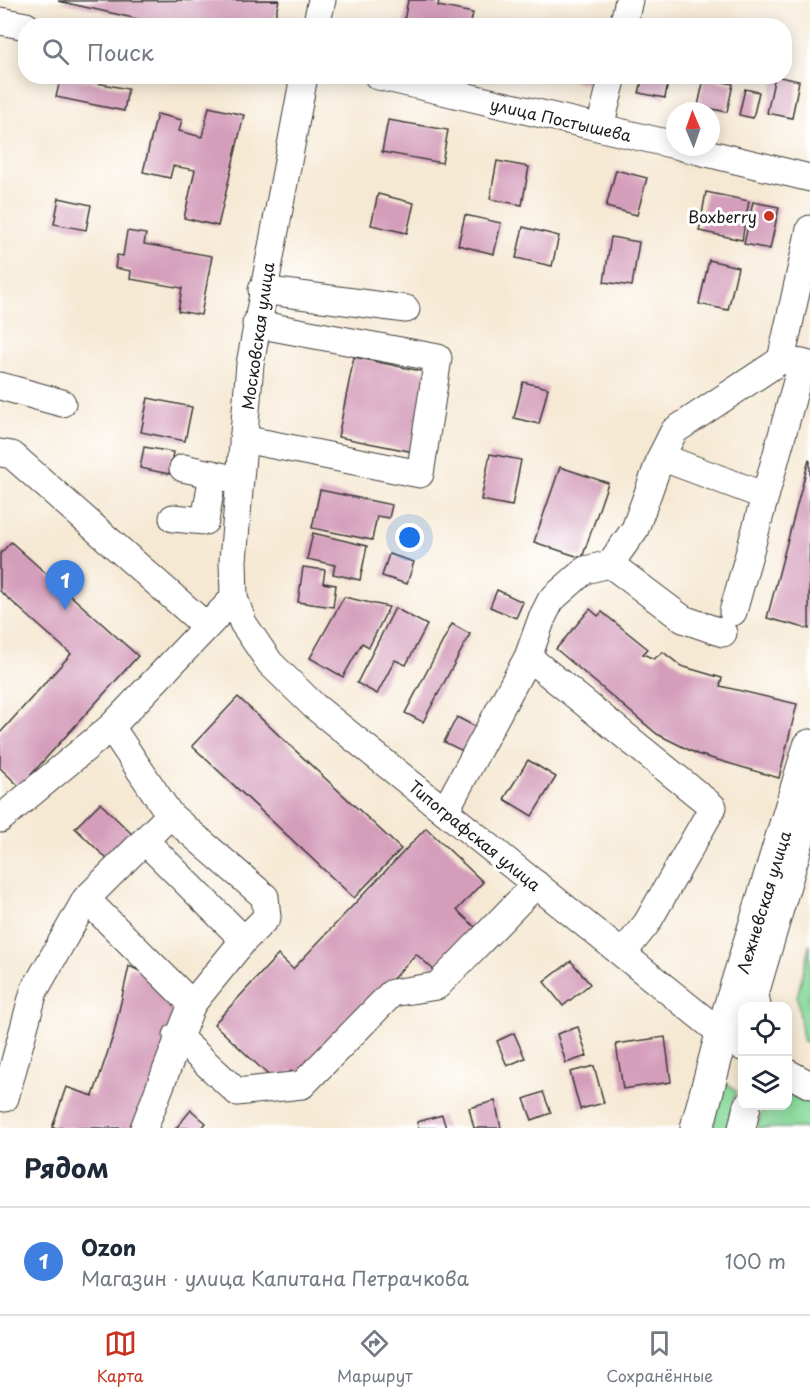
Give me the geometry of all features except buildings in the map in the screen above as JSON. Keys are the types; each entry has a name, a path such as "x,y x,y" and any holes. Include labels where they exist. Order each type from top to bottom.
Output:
{"highway":[{"name":"Лежневская улица","path":"698,1128 732,1041 810,746"}],"street":[{"path":"318,18 321,0"},
{"path":"625,18 629,0"},
{"name":"Московская улица","path":"234,598 233,560 250,364 262,290 302,84"},
{"name":"улица Постышева","path":"413,84 666,143"},
{"path":"600,127 611,84"},
{"path":"719,156 810,178"},
{"path":"610,564 684,619 728,622 765,496 798,362 810,232"},
{"path":"262,290 406,309"},
{"path":"243,439 420,474 438,358 256,324"},
{"path":"445,811 528,657 551,600 585,570 610,564 635,529 661,457 674,431 798,362"},
{"path":"0,386 62,403"},
{"path":"0,453 12,455 206,626"},
{"path":"661,457 765,496"},
{"path":"183,468 239,480"},
{"path":"173,518 205,521 213,474"},
{"path":"0,819 111,727 234,598"},
{"name":"Типографская улица","path":"234,598 243,623 255,643 285,680 314,706 732,1041"},
{"path":"528,657 713,807 646,923 623,953"},
{"path":"111,727 170,815 266,897 267,917 244,940 192,1004 177,1036 144,1128"},
{"name":"Лежневская улица","path":"756,1002 755,994 810,807"},
{"path":"5,1098 34,991 86,899 170,815"},
{"path":"145,841 244,940"},
{"path":"177,1036 237,1092 302,1085 392,993 436,986 536,884"},
{"path":"86,899 192,1004"},
{"path":"792,1075 810,1085"},
{"path":"741,1128 746,1110"}],"green space":[{"path":"810,943 810,1044 803,1040 797,997"},
{"path":"728,1084 736,1091 727,1128 710,1128 724,1085"},
{"path":"792,1095 810,1103 810,1128 757,1128 762,1110 792,1110"}],"place":[{"name":"Boxberry","path":"769,216"},
{"name":"Ozon","path":"65,610"}]}
